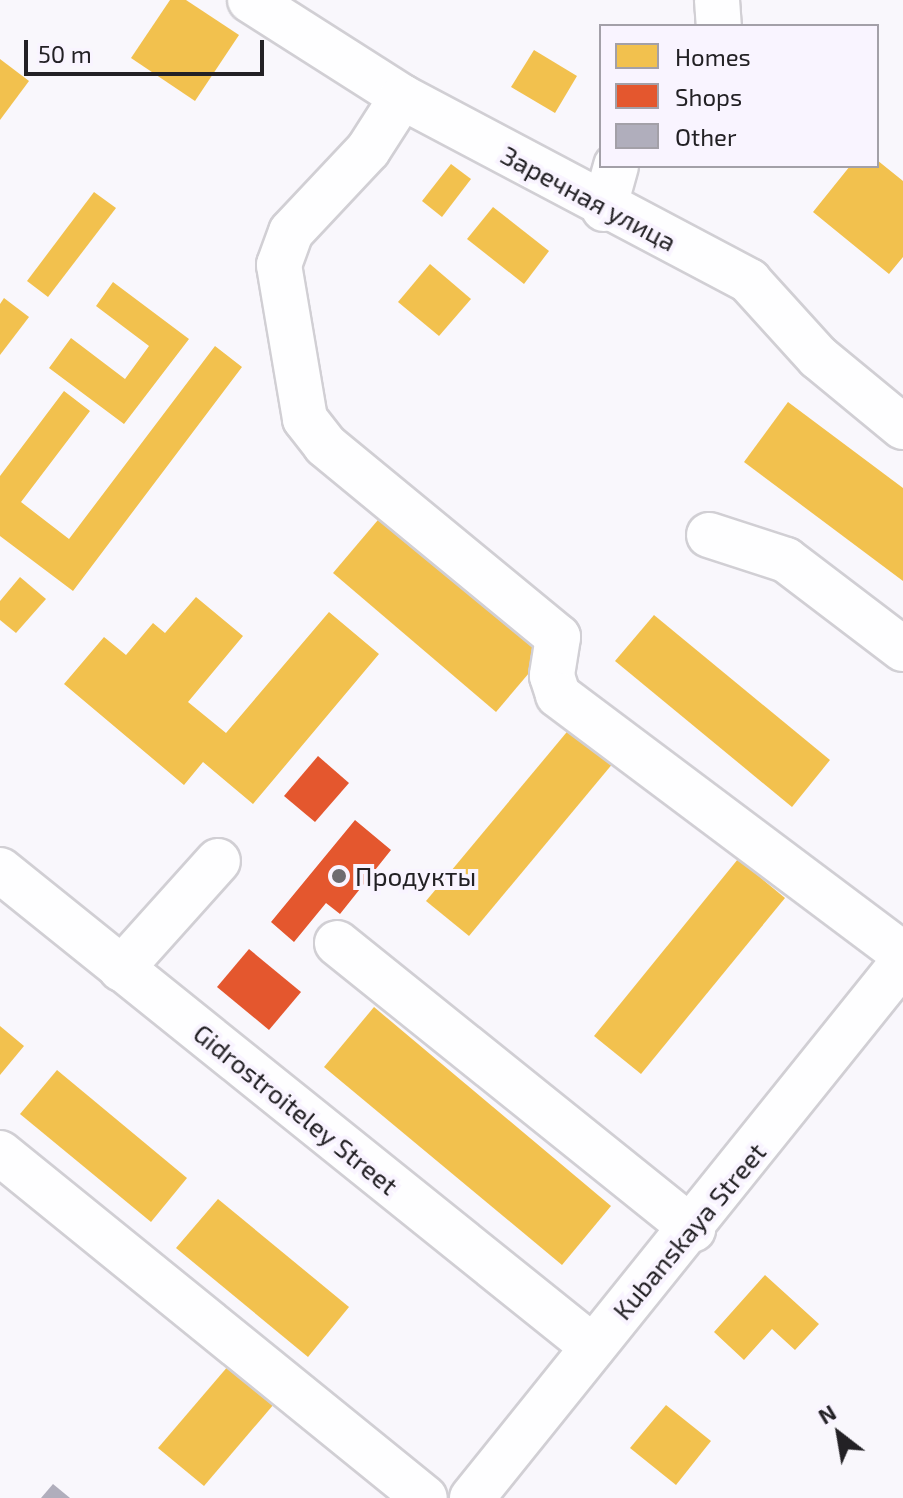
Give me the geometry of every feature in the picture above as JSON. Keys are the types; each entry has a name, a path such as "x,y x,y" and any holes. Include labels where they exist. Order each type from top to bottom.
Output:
{"street":[{"name":"Заречная улица","path":"250,0 402,97 604,209 749,281 818,357 903,427"},
{"path":"717,0 719,24"},
{"path":"402,97 368,150 291,232 279,265 305,419 325,445 558,637 552,676 558,695 903,954"},
{"path":"604,209 615,168"},
{"path":"709,535 786,560 903,649"},
{"path":"121,969 218,861"},
{"name":"Gidrostroiteley Street","path":"0,870 593,1347"},
{"path":"337,943 693,1229"},
{"name":"Kubanskaya Street","path":"472,1498 693,1229 903,962"},
{"path":"0,1153 425,1498"}],"building: Homes":[{"path":"170,0 186,0 239,35 195,101 131,58"},
{"path":"534,50 577,76 555,113 511,87"},
{"path":"0,59 29,81 0,120"},
{"path":"879,162 903,181 903,257 889,274 813,212 848,168 879,168"},
{"path":"451,164 471,179 442,217 422,201"},
{"path":"94,192 116,208 48,297 27,281"},
{"path":"493,207 549,251 524,284 467,239"},
{"path":"430,264 471,299 439,336 398,302"},
{"path":"113,282 189,339 124,424 49,368 71,338 125,379 149,346 96,306"},
{"path":"4,298 29,317 0,355 0,304"},
{"path":"215,346 242,367 73,591 0,536 0,476 64,391 90,411 21,502 69,539"},
{"path":"788,402 903,488 903,581 744,462"},
{"path":"383,514 546,653 496,712 333,573"},
{"path":"20,577 46,599 16,633 0,620 0,601"},
{"path":"196,597 243,636 188,702 226,733 329,612 379,654 253,804 203,762 184,785 64,684 104,637 126,655 153,623 165,633"},
{"path":"654,615 830,760 792,807 615,661"},
{"path":"571,727 614,762 469,936 426,901"},
{"path":"738,859 785,898 641,1074 594,1036"},
{"path":"374,1007 611,1206 562,1265 324,1067"},
{"path":"0,1026 24,1046 0,1075"},
{"path":"57,1070 187,1178 151,1222 20,1114"},
{"path":"218,1199 349,1307 308,1357 176,1248"},
{"path":"765,1275 819,1324 795,1350 772,1329 744,1360 714,1332"},
{"path":"229,1365 274,1404 204,1486 158,1448"},
{"path":"666,1405 711,1441 676,1485 630,1448"}],"building: Shops":[{"name":"Продукты","path":"318,756 349,783 315,822 284,796"},
{"name":"Продукты","path":"355,820 391,850 340,914 326,903 294,942 271,922"},
{"path":"249,949 301,992 269,1030 217,987"}],"building: Other":[{"path":"53,1484 70,1498 41,1498"}],"place":[{"name":"Продукты","path":"339,876"}]}
